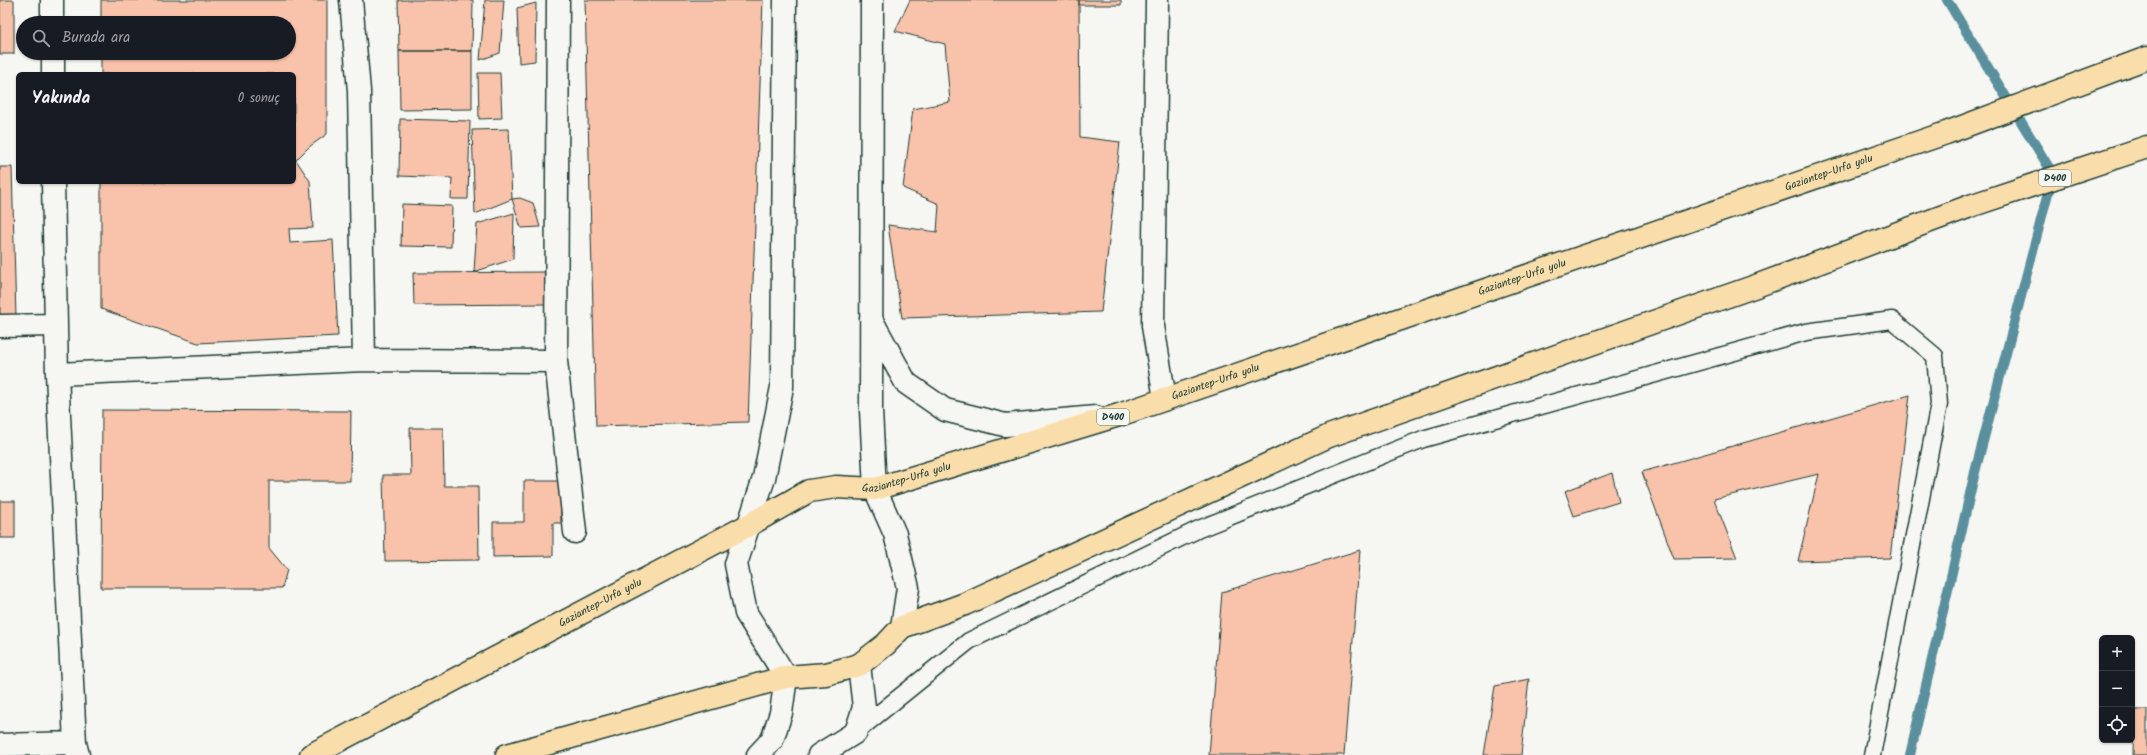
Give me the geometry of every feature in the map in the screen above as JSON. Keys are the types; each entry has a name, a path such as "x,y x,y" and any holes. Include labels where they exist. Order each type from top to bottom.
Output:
{"highway":[{"name":"Gaziantep-Urfa yolu","path":"311,755 747,526 809,490 836,488 875,489 1119,415 1946,133 2095,76 2147,58"},
{"name":"D400","path":"507,755 786,677 826,674 858,665 886,644 902,627 964,604 1329,436 1756,286 1973,205 2142,149"}],"street":[{"path":"52,0 52,16"},
{"path":"351,0 359,91 364,360"},
{"path":"558,0 556,361 575,532"},
{"path":"758,755 772,740 781,713 786,677 746,613 736,564 747,526 764,478 782,387 785,0"},
{"path":"872,0 870,318 871,410 875,489 895,534 908,588 902,627"},
{"path":"1158,0 1153,326 1165,399"},
{"path":"53,60 53,72"},
{"path":"0,745 76,749 57,374 53,184"},
{"path":"870,318 906,383 945,410 1005,425 1119,415"},
{"path":"0,326 56,325"},
{"path":"57,374 364,360 556,361"},
{"path":"819,755 856,732 864,707 858,665"}],"lane":[{"path":"856,732 969,641 1199,529 1423,439 1806,332 1892,320 1935,356 1939,404 1872,755"}],"building":[{"path":"0,0 14,0 14,54 0,54"},
{"path":"101,0 327,0 327,134 309,147 296,160 296,72 101,72 101,60 296,60 296,16 101,16"},
{"path":"398,0 473,0 472,51 399,51"},
{"path":"485,0 504,0 500,53 480,60"},
{"path":"585,0 763,0 748,422 596,426"},
{"path":"910,0 1079,0 1080,137 1120,142 1101,312 902,318 888,225 937,232 939,204 903,188 913,109 950,102 945,44 895,31"},
{"path":"1079,0 1121,0 1121,5 1079,5"},
{"path":"536,3 535,61 519,63 517,8"},
{"path":"399,51 472,51 472,109 400,110"},
{"path":"478,73 500,73 502,118 479,119"},
{"path":"400,119 470,121 468,199 451,199 452,178 399,176"},
{"path":"509,129 512,199 475,214 472,130"},
{"path":"296,160 310,181 313,228 289,229 290,243 333,240 338,336 198,343 101,309 101,184 296,184"},
{"path":"0,167 12,167 16,319 0,319"},
{"path":"520,198 533,203 540,227 521,228 512,199"},
{"path":"402,204 452,206 451,247 401,246"},
{"path":"514,213 513,259 474,272 477,224"},
{"path":"546,272 545,304 414,305 413,273"},
{"path":"1910,395 1890,558 1798,561 1819,474 1714,499 1737,558 1674,559 1642,472"},
{"path":"102,410 351,411 350,481 269,481 269,548 287,570 282,588 101,588"},
{"path":"410,428 443,428 444,486 478,486 479,560 385,561 383,475 411,475"},
{"path":"1612,473 1619,502 1574,516 1565,491"},
{"path":"524,481 561,481 561,523 553,523 553,556 493,557 493,522 524,522"},
{"path":"0,501 15,501 15,538 0,538"},
{"path":"1360,550 1344,755 1209,755 1222,592"},
{"path":"1529,679 1521,755 1484,755 1495,686"},
{"path":"2135,710 2147,710 2147,755 2133,755 2133,743 2135,743"}],"waterway":[{"path":"1910,755 1975,472 2053,174 1947,0"}]}
